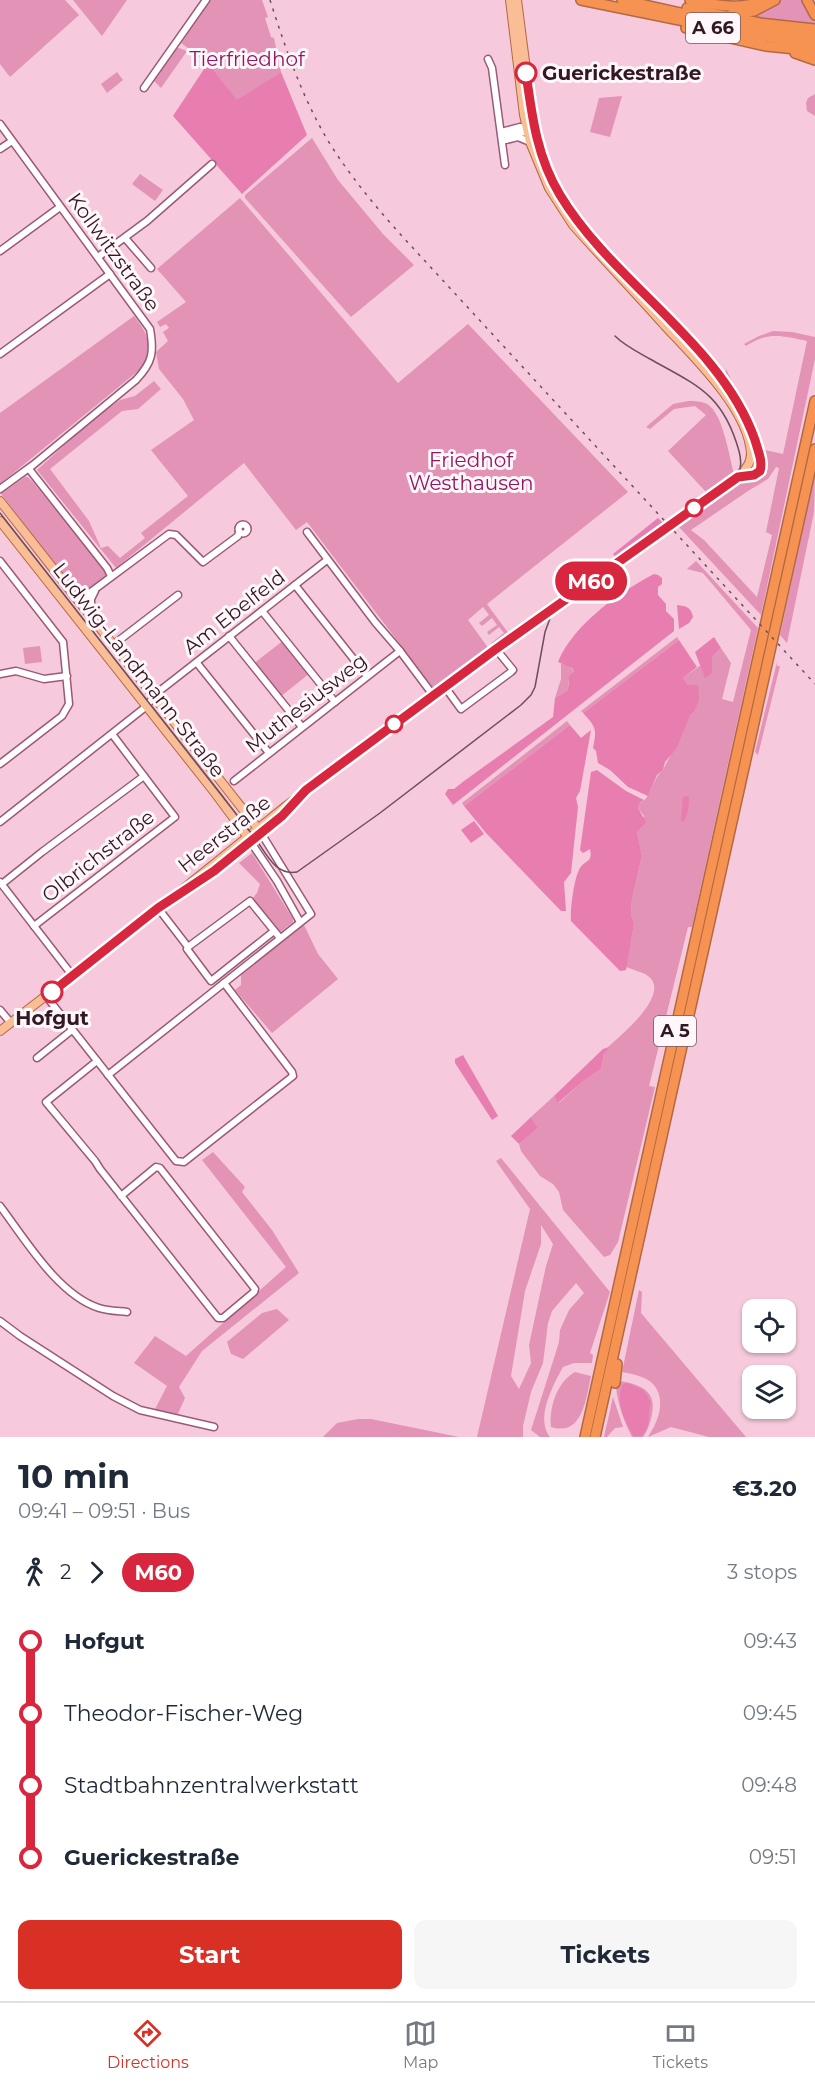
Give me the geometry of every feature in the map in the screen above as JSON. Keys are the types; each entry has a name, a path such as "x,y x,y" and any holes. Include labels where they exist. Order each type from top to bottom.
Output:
{"highway":[{"name":"A 66","path":"581,0 758,36 815,43"},
{"name":"A 66","path":"622,0 730,24 815,36"},
{"path":"644,0 760,23 815,29"},
{"path":"690,0 740,7 764,0"},
{"path":"711,13 747,12 760,9 775,0"},
{"path":"807,0 815,15"},
{"path":"612,7 815,60"},
{"path":"766,46 815,51"},
{"name":"A 5","path":"585,1437 815,400"},
{"name":"A 5","path":"595,1437 815,448"},
{"path":"615,1383 622,1318"}],"main road":[{"path":"510,0 529,130 559,194 576,219 702,354 734,396 748,420 762,465 758,474 738,477"},
{"path":"517,0 530,142 549,188 573,225 705,370 734,408 751,454 749,464 738,477"},
{"name":"Heerstraße","path":"0,1031 249,840 298,798 434,695 738,477"},
{"name":"Ludwig-Landmann-Straße","path":"0,501 92,620 158,693 229,784 260,831"},
{"name":"Ludwig-Landmann-Straße","path":"0,521 147,706 249,840"}],"street":[{"path":"144,88 206,0"},
{"path":"488,59 492,68 501,132 500,141 518,137 530,142"},
{"name":"Kollwitzstraße","path":"0,124 150,329 153,349 147,368 136,380 29,469 0,489"},
{"path":"501,132 529,130"},
{"path":"506,140 529,130"},
{"path":"505,165 506,140"},
{"path":"0,149 12,141"},
{"path":"98,257 125,238 212,164"},
{"path":"0,251 60,207"},
{"path":"125,238 151,268"},
{"path":"0,354 110,274"},
{"path":"29,469 111,576"},
{"path":"69,590 84,597 110,580 111,576 117,574 169,534 176,535 203,562 238,536 239,532"},
{"path":"307,532 434,695"},
{"name":"Am Ebelfeld","path":"0,822 147,706 158,693 229,636 327,560"},
{"path":"0,561 63,642 69,704 67,711 0,764"},
{"path":"295,585 367,676"},
{"path":"92,620 90,604 95,589"},
{"name":"Ludwig-Landmann-Straße","path":"113,645 178,595"},
{"path":"262,611 335,702"},
{"path":"229,636 302,728"},
{"path":"445,687 461,709 513,670 496,649"},
{"name":"Muthesiusweg","path":"229,784 400,651"},
{"path":"197,663 269,753"},
{"path":"0,674 16,671 44,679 67,676"},
{"name":"Olbrichstraße","path":"34,926 175,817 112,734"},
{"path":"72,975 1,883 144,776"},
{"path":"108,1075 311,914 260,831"},
{"path":"249,840 277,881 300,921"},
{"path":"188,947 250,901 280,938"},
{"path":"158,908 211,981 274,931"},
{"path":"46,996 176,1161 180,1163 293,1076 224,983"},
{"path":"0,1010 11,1023"},
{"path":"37,1058 72,1029"},
{"path":"97,1061 46,1102 218,1318 223,1318 254,1292 255,1289 160,1168 156,1167 121,1196"},
{"path":"0,1206 42,1261 72,1294 99,1308 127,1312"},
{"path":"0,1321 113,1396 141,1411 214,1426"}],"green space":[{"path":"0,0 65,0 79,15 10,77 0,64"},
{"path":"73,0 127,0 102,36"},
{"name":"Tierfriedhof","path":"210,0 262,0 268,17 265,18 271,37 274,38 281,72 237,101 208,63 181,43"},
{"path":"778,0 805,0 815,17 815,25 745,16"},
{"path":"176,47 187,51 161,88 153,80"},
{"path":"117,72 123,80 107,93 101,84"},
{"path":"815,94 815,116 807,111 806,103 808,98"},
{"path":"622,96 610,137 590,132 599,98"},
{"path":"312,138 338,180 383,234 414,265 351,317 245,198 245,195"},
{"path":"140,174 163,190 155,201 132,184"},
{"name":"Friedhof Westhausen","path":"240,198 398,383 468,324 628,492 487,604 509,634 493,646 491,643 504,633 499,627 489,635 487,632 497,625 492,618 482,626 479,623 489,615 483,607 468,620 489,649 434,689 307,522 296,530 244,463 116,568 37,470 94,418 120,400 135,396 154,381 161,389 138,409 122,411 50,469 89,521 101,548 108,546 120,558 145,538 141,533 188,496 151,450 194,420 183,399 159,369 156,352 168,341 163,332 169,328 166,324 160,327 157,322 186,302 157,269"},
{"path":"134,316 148,340 148,352 143,367 0,484 0,413"},
{"path":"773,331 815,337 815,359 761,615 679,527 734,487 746,480 758,477 764,468 725,377 726,369 765,450 783,454 807,341 776,336 761,338 746,346 744,344","holes":["776,467 779,468 766,532 772,535 757,597 704,540 691,530 768,479"]},
{"path":"688,401 707,404 713,409 725,436 734,474 707,493 668,451 706,415 695,406 674,409 650,429 646,427 673,404"},
{"path":"815,473 814,512 787,643 780,635"},
{"path":"25,477 33,482 105,570 106,576 86,591 76,591 1,494"},
{"path":"0,505 63,588 147,693 66,594"},
{"path":"696,561 758,628 692,927 688,927 649,1086 655,1087 618,1242 610,1255 604,1257 563,1210 559,1192 553,1184 540,1176 521,1151 519,1144 538,1128 531,1117 554,1096 559,1103 582,1082 601,1069 608,1047 642,1014 654,993 654,984 648,976 626,967 634,924 631,914 632,899 642,856 637,832 644,816 638,808 663,770 694,712 688,685 683,678 701,665 703,672 712,668 712,657 721,648 731,663 722,699 733,702 751,630 703,573 687,569"},
{"path":"677,637 679,640 583,713 581,711"},
{"path":"284,640 310,673 280,697 253,664"},
{"path":"40,646 42,662 25,664 23,648"},
{"path":"777,662 777,666 780,666 758,755 755,752"},
{"path":"561,664 569,666 574,673 568,682 568,690 555,698 561,679"},
{"path":"567,721 570,725 464,806 462,803"},
{"path":"252,853 293,919 293,922 279,933 252,899 260,884 239,863"},
{"path":"304,925 318,954 338,979 272,1033 235,990 241,985 241,974"},
{"path":"213,1152 245,1187 242,1192 272,1230 299,1273 202,1351 179,1387 185,1398 177,1416 155,1409 167,1386 134,1363 155,1336 186,1356 286,1267 202,1160"},
{"path":"501,1158 610,1292 590,1353 593,1355 592,1363 574,1363 563,1367 551,1392 544,1421 550,1437 540,1437 531,1430 559,1342 560,1330 569,1310 584,1293 576,1283 552,1311 548,1323 543,1363 531,1392 523,1426 523,1437 477,1437 530,1209 496,1161","holes":["541,1225 553,1244 529,1345 531,1363 519,1389 511,1376 525,1291 541,1244"]},
{"path":"639,1290 642,1292 641,1313 746,1437 709,1437 671,1427 648,1437 660,1411 660,1397 653,1384 646,1379 622,1372"},
{"path":"277,1309 289,1320 243,1359 231,1354 227,1342 262,1313"},
{"path":"575,1372 591,1376 581,1414 570,1426 562,1429 551,1427 551,1411 559,1389 563,1382"},
{"path":"619,1381 640,1386 652,1399 651,1417 643,1437 632,1437 626,1425 617,1394 616,1387 619,1387"},
{"path":"613,1397 623,1427 615,1428 607,1437 604,1437"},
{"path":"371,1419 459,1437 323,1437 337,1423"}],"shaded area":[{"path":"208,63 237,100 281,72 307,135 242,194 173,116"},
{"path":"658,518 665,525 617,560 613,554"},
{"path":"654,574 662,578 662,584 658,587 658,595 666,604 666,611 674,619 674,631 453,805 445,794 448,789 454,789 553,717 555,698 568,690 569,676 574,672 572,668 558,662 574,635 612,600"},
{"path":"677,605 688,608 693,617 689,623 679,629"},
{"path":"714,637 721,648 712,657 712,673 705,678 695,652"},
{"path":"679,640 697,667 683,678 688,685 698,685 699,700 676,749 665,762 663,770 657,775 648,796 628,787 610,770 598,763 596,751 593,748 594,729 583,713"},
{"path":"570,725 581,738 591,730 580,791 576,798 578,807 571,873 564,882 566,911 561,911 486,833 464,806"},
{"path":"597,770 626,791 644,800 638,808 646,822 637,832 642,856 632,899 631,914 634,924 626,970 620,971 571,921 576,879 582,865 591,857 590,849 583,853 580,850 591,772"},
{"path":"683,797 689,797 688,807 683,822 681,821"},
{"path":"474,821 484,834 471,843 461,830"},
{"path":"609,1047 604,1054 601,1069 558,1103 554,1096 603,1049"},
{"path":"463,1055 498,1116 492,1120 455,1063 455,1059"},
{"path":"531,1117 538,1128 519,1144 511,1136"},
{"path":"627,1383 644,1390 651,1403 647,1427 642,1436 634,1436 620,1404 623,1384"}],"tram line":[{"path":"0,513 267,856 277,867 289,872 297,872 380,813 521,705 535,687 545,632 552,613 728,488 738,476 741,462 739,451 733,432 716,404 695,385 632,349 615,336"}],"railway":[{"path":"270,0 311,110 330,144 364,191 401,235 815,684"}],"bus line":[{"name":"M60","path":"52,992 158,908 214,871 282,816 306,790 496,649 738,477 758,474 760,471 762,465 748,420 721,377 580,225 559,194 536,141 526,73"}],"place":[{"name":"Guerickestraße","path":"526,73"},
{"name":"Hofgut","path":"52,992"}]}
